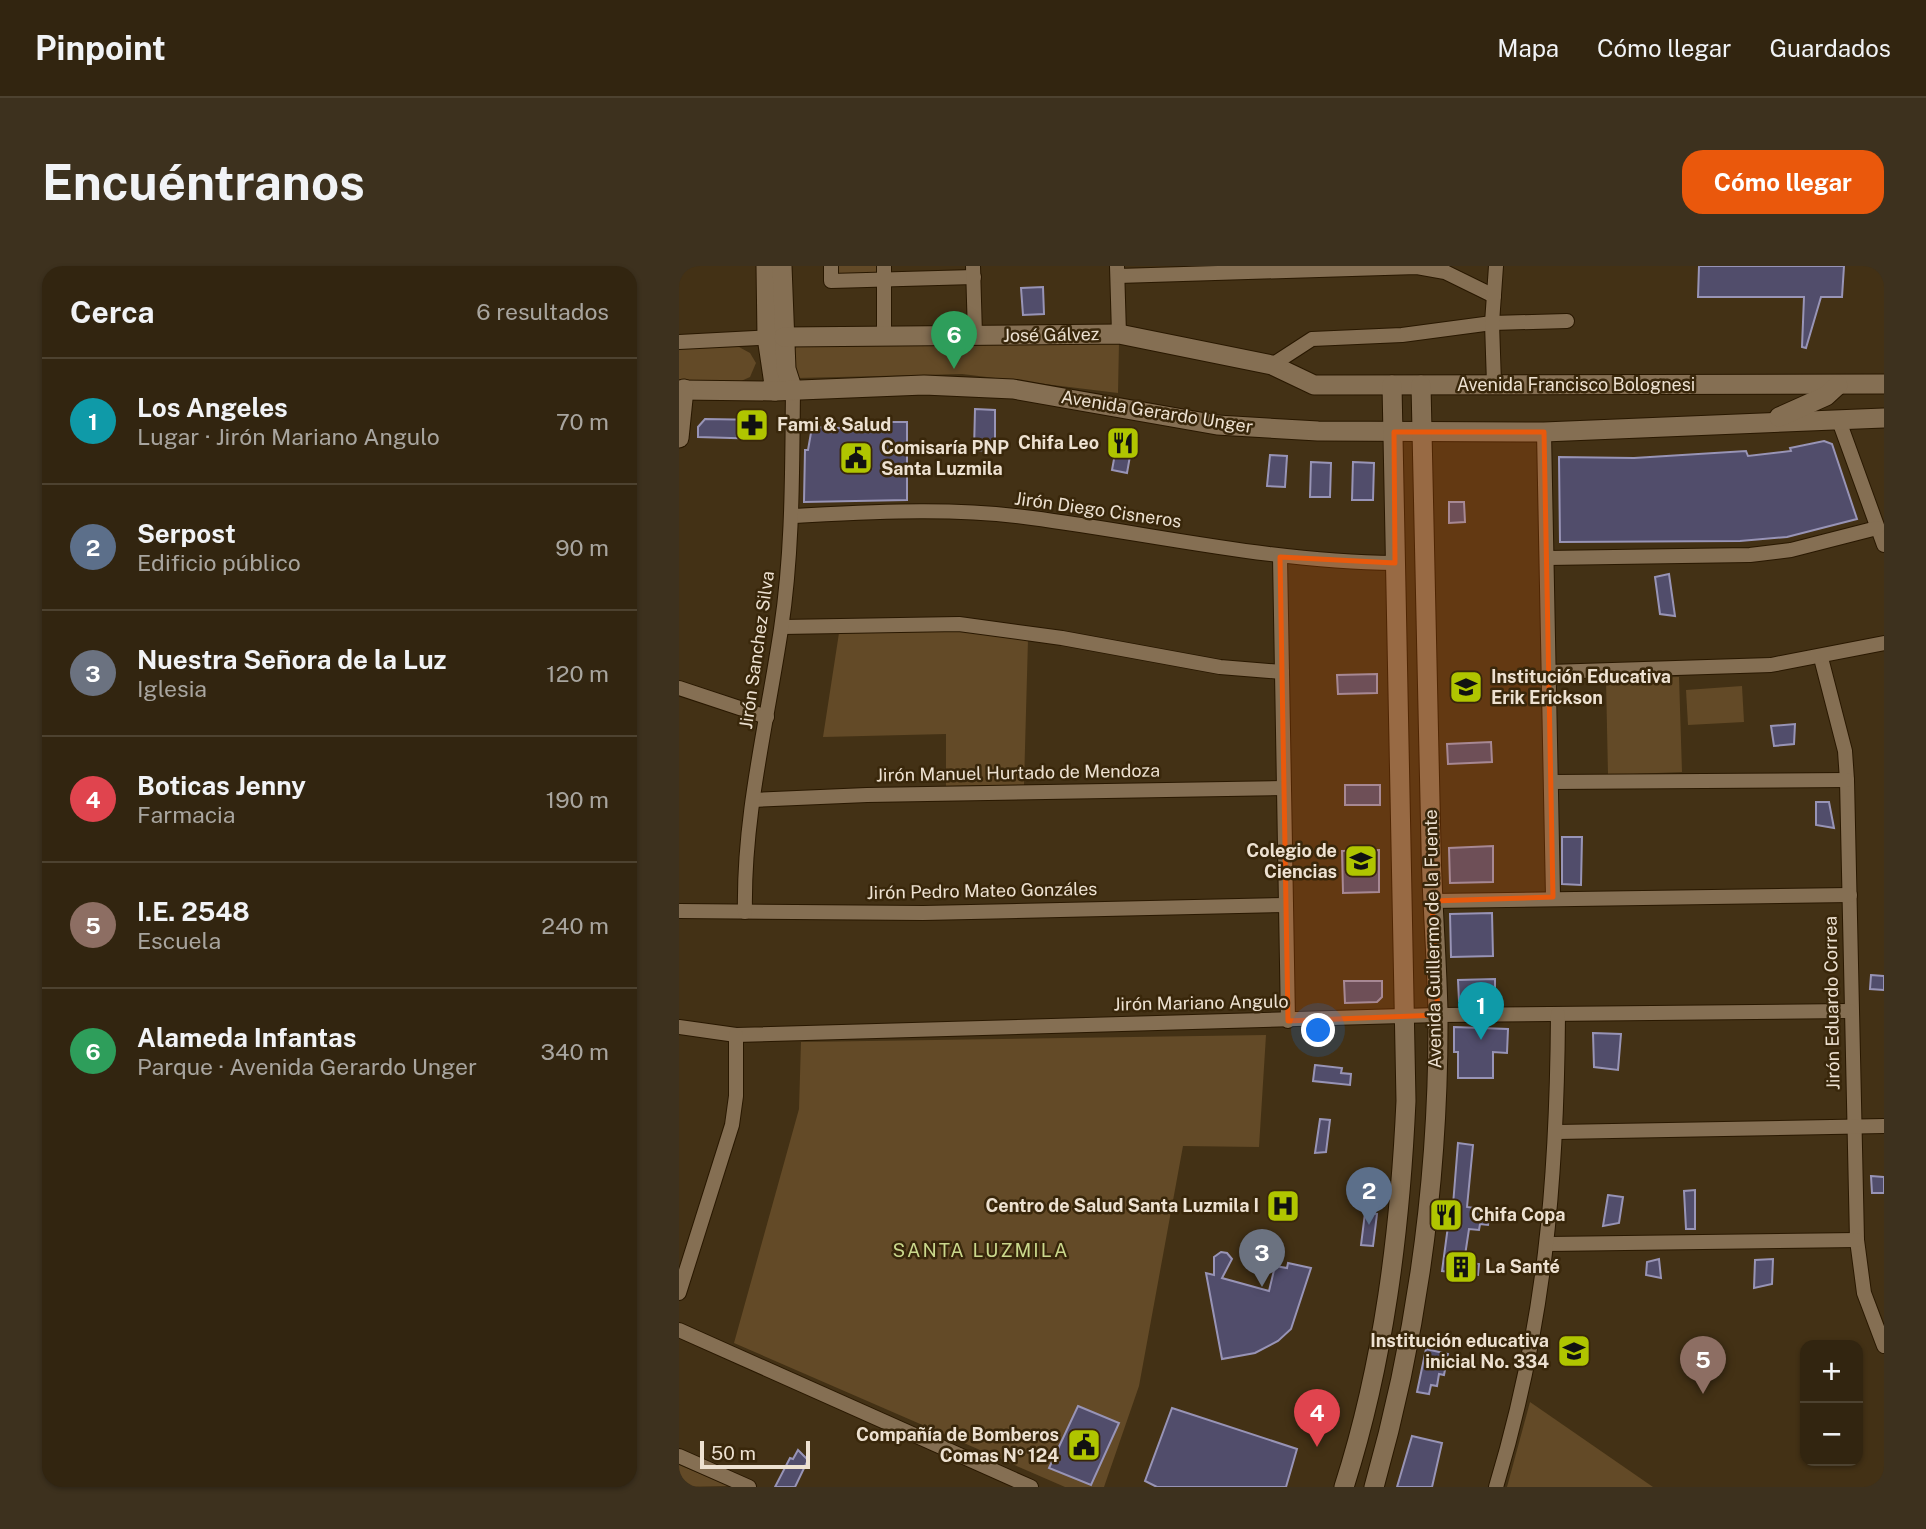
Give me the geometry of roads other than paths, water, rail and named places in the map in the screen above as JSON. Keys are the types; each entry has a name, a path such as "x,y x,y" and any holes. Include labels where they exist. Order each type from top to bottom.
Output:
{"main road":[{"path":"766,266 784,391"},
{"path":"776,337 782,266"},
{"name":"José Gálvez","path":"776,337 1119,334 1169,341 1272,365 1314,385"},
{"name":"Avenida Gerardo Unger","path":"1762,423 1818,400 1837,386 1884,384"},
{"name":"Avenida Gerardo Unger","path":"682,389 784,391 924,385 1013,388 1217,425 1394,432 1544,432 1884,418"},
{"name":"Avenida Francisco Bolognesi","path":"1314,385 1837,386"},
{"name":"Avenida Guillermo de la Fuente","path":"1343,1487 1373,1375 1392,1269 1403,1174 1406,1016 1392,385"},
{"name":"Avenida Guillermo de la Fuente","path":"1374,1487 1401,1382 1420,1281 1435,1135 1438,1015 1432,901 1421,385"},
{"path":"679,438 682,389"}],"street":[{"path":"831,266 831,281 884,273 973,271 975,335"},
{"path":"1119,334 1117,271 1417,266 1445,272 1493,296"},
{"path":"1494,384 1492,323 1496,266"},
{"path":"884,273 884,336"},
{"path":"1272,365 1312,339 1402,335 1492,323 1567,321"},
{"path":"679,342 776,337"},
{"name":"Jirón Sanchez Silva","path":"745,912 745,842 782,627 793,516 784,391"},
{"path":"1838,418 1884,545"},
{"path":"1544,432 1553,897"},
{"name":"Jirón Diego Cisneros","path":"793,516 933,510 1030,518 1280,557 1395,563"},
{"path":"1546,558 1750,555 1791,550 1877,528"},
{"path":"1280,557 1288,1021"},
{"path":"782,627 959,624 1062,638 1220,667 1282,672"},
{"path":"1549,672 1710,670 1821,658 1884,643"},
{"name":"Jirón Eduardo Correa","path":"1821,658 1845,751 1847,780 1857,1240 1864,1293 1872,1321 1884,1346"},
{"path":"679,688 767,717"},
{"path":"1551,782 1847,780"},
{"name":"Jirón Manuel Hurtado de Mendoza","path":"754,800 867,794 1284,788"},
{"path":"1432,901 1850,894"},
{"name":"Jirón Pedro Mateo Gonzáles","path":"679,911 923,913 1286,905"},
{"name":"Jirón Mariano Angulo","path":"679,1027 736,1035 1438,1015 1850,1011"},
{"path":"1496,1487 1521,1397 1548,1244 1557,1132 1558,1014"},
{"path":"679,1293 732,1125 736,1096 736,1035"},
{"path":"1557,1132 1884,1126"},
{"path":"1548,1244 1857,1240"},
{"path":"679,1330 1031,1487"},
{"path":"679,1456 749,1487"}],"place":[{"name":"Alameda Infantas","path":"954,369"},
{"name":"Fami & Salud","path":"752,425"},
{"name":"Chifa Leo","path":"1123,443"},
{"name":"Comisaría PNP Santa Luzmila","path":"856,458"},
{"name":"Institución Educativa Erik Erickson","path":"1466,687"},
{"name":"Colegio de Ciencias","path":"1361,861"},
{"name":"Los Angeles","path":"1481,1040"},
{"name":"Centro de Salud Santa Luzmila I","path":"1283,1206"},
{"name":"Chifa Copa","path":"1446,1215"},
{"name":"Serpost","path":"1369,1225"},
{"name":"La Santé","path":"1461,1267"},
{"name":"Nuestra Señora de la Luz","path":"1262,1287"},
{"name":"Institución educativa inicial No. 334","path":"1574,1351"},
{"name":"I.E. 2548","path":"1703,1394"},
{"name":"Compañía de Bomberos Comas Nº 124","path":"1084,1445"},
{"name":"Boticas Jenny","path":"1317,1447"}],"district":[{"name":"SANTA LUZMILA","path":"981,1250"}]}
